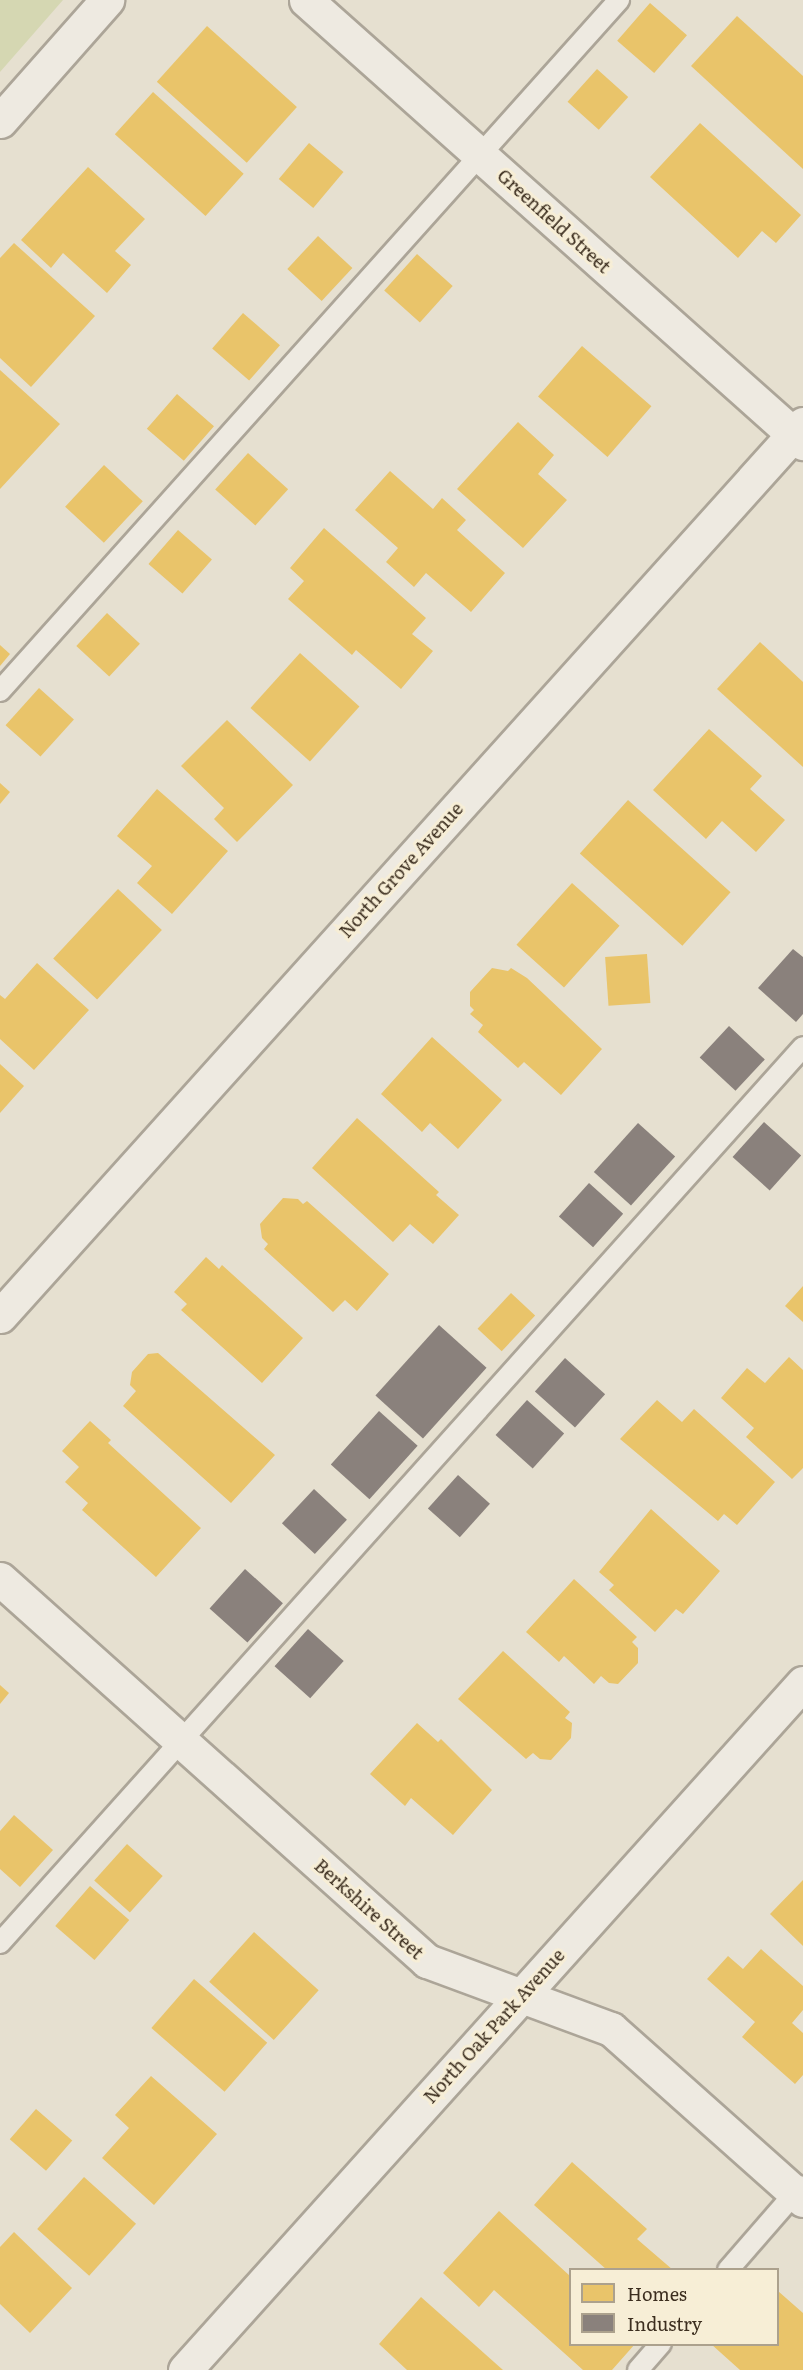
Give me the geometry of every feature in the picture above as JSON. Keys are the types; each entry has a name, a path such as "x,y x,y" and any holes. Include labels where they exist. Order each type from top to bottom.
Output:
{"street":[{"path":"0,121 107,0"},
{"name":"Greenfield Street","path":"306,0 800,434"},
{"name":"North Grove Avenue","path":"0,1316 800,434"},
{"name":"Berkshire Street","path":"0,1578 427,1961 611,2029 800,2193"},
{"name":"North Oak Park Avenue","path":"185,2370 803,1683"}],"lane":[{"path":"0,691 619,0"},
{"path":"0,1943 803,1047"},
{"path":"730,2268 800,2193"},
{"path":"638,2370 659,2346"}],"green space":[{"path":"0,0 63,0 0,72"}],"building: Homes":[{"path":"650,3 687,35 654,73 617,41"},
{"path":"737,16 803,76 803,169 691,66"},
{"path":"207,26 297,107 247,163 157,82"},
{"path":"597,69 628,97 599,130 568,102"},
{"path":"153,92 244,174 206,216 115,134"},
{"path":"700,123 801,215 776,243 762,231 738,258 650,177"},
{"path":"309,143 343,172 313,208 279,179"},
{"path":"88,167 145,219 115,251 131,265 107,293 63,253 51,268 21,240"},
{"path":"318,236 352,268 322,301 287,269"},
{"path":"14,243 95,316 31,387 0,358 0,258"},
{"path":"417,254 453,286 420,323 384,290"},
{"path":"243,313 280,345 249,381 212,348"},
{"path":"582,346 651,406 607,457 538,397"},
{"path":"0,370 60,424 0,489"},
{"path":"177,394 214,426 184,461 147,429"},
{"path":"518,422 554,455 538,474 567,500 523,548 457,489"},
{"path":"248,453 288,489 255,526 215,489"},
{"path":"104,465 143,501 104,543 65,507"},
{"path":"390,471 433,509 442,498 466,520 457,530 505,573 471,612 426,573 414,587 386,562 398,548 355,510"},
{"path":"324,528 426,618 412,634 433,651 401,689 356,650 352,655 288,599 304,581 290,568"},
{"path":"178,530 212,560 182,593 148,564"},
{"path":"107,613 140,644 109,677 76,646"},
{"path":"760,642 803,682 803,767 717,689"},
{"path":"0,645 10,654 0,666"},
{"path":"300,653 359,707 310,762 250,708"},
{"path":"39,688 74,719 40,757 6,725"},
{"path":"227,720 293,785 237,842 214,819 224,808 181,766"},
{"path":"709,729 762,776 750,789 785,820 756,852 722,821 706,839 653,790"},
{"path":"0,783 10,792 0,804"},
{"path":"157,789 228,851 172,914 137,883 152,866 117,836"},
{"path":"628,800 731,892 682,946 580,854"},
{"path":"572,883 620,926 564,988 516,945"},
{"path":"118,889 162,930 97,999 53,958"},
{"path":"647,954 650,1003 609,1006 605,957"},
{"path":"37,963 89,1010 34,1070 0,1039 0,995 5,999"},
{"path":"492,968 508,971 511,968 527,978 602,1049 561,1095 524,1062 518,1068 478,1032 483,1025 470,1014 474,1010 470,1006 470,992"},
{"path":"432,1037 502,1100 458,1149 430,1123 422,1132 381,1094"},
{"path":"0,1064 24,1086 0,1113"},
{"path":"357,1118 439,1192 436,1195 459,1215 433,1244 410,1224 393,1242 312,1168"},
{"path":"283,1198 298,1199 303,1204 307,1201 389,1274 357,1311 345,1300 333,1312 264,1249 268,1244 262,1238 260,1224"},
{"path":"206,1257 219,1269 222,1265 303,1338 262,1383 181,1310 187,1304 174,1292"},
{"path":"803,1286 803,1322 785,1306"},
{"path":"511,1293 535,1316 502,1351 478,1329"},
{"path":"158,1353 275,1455 231,1503 123,1406 136,1391 130,1385 132,1372 148,1354"},
{"path":"789,1357 803,1370 803,1468 792,1479 746,1437 754,1428 721,1398 747,1368 765,1383"},
{"path":"657,1400 682,1422 694,1409 775,1482 737,1525 724,1514 718,1521 620,1439"},
{"path":"90,1421 111,1440 108,1443 201,1528 156,1577 82,1510 88,1503 65,1482 79,1467 62,1451"},
{"path":"651,1509 720,1571 683,1614 676,1609 655,1632 609,1590 614,1585 599,1572"},
{"path":"574,1579 637,1637 632,1642 638,1648 638,1663 618,1684 609,1683 601,1676 594,1684 564,1656 559,1662 526,1632"},
{"path":"503,1651 570,1712 565,1718 572,1723 571,1738 551,1760 540,1759 533,1753 526,1759 458,1699"},
{"path":"0,1685 9,1693 0,1704"},
{"path":"417,1723 438,1742 441,1739 492,1790 453,1835 411,1798 405,1806 370,1774"},
{"path":"14,1815 53,1850 20,1887 0,1869 0,1831"},
{"path":"127,1844 163,1876 130,1913 94,1880"},
{"path":"803,1880 803,1946 770,1914"},
{"path":"90,1886 129,1920 94,1960 55,1926"},
{"path":"254,1932 319,1990 274,2040 209,1982"},
{"path":"761,1949 803,1986 803,2010 792,2023 803,2033 803,2075 795,2084 742,2037 755,2022 707,1979 728,1956 743,1969"},
{"path":"194,1979 267,2043 225,2092 151,2028"},
{"path":"151,2076 217,2134 154,2205 102,2158 129,2128 115,2115"},
{"path":"36,2109 72,2140 46,2171 10,2139"},
{"path":"572,2162 647,2229 637,2239 671,2268 605,2268 534,2205"},
{"path":"84,2177 136,2224 89,2276 37,2229"},
{"path":"499,2211 569,2275 569,2346 633,2346 612,2370 583,2370 494,2290 479,2307 443,2273"},
{"path":"14,2232 72,2288 30,2333 0,2304 0,2247"},
{"path":"779,2292 803,2313 803,2370 740,2370 713,2346 779,2346"},
{"path":"421,2297 503,2370 407,2370 379,2344"}],"building: Industry":[{"path":"793,949 803,957 803,1014 796,1022 758,988"},
{"path":"729,1026 765,1059 736,1091 700,1057"},
{"path":"764,1122 801,1155 770,1190 733,1157"},
{"path":"638,1123 675,1156 631,1206 594,1172"},
{"path":"589,1183 623,1214 593,1247 559,1216"},
{"path":"439,1325 487,1368 423,1438 375,1396"},
{"path":"565,1358 605,1394 575,1428 535,1391"},
{"path":"527,1400 564,1433 533,1468 496,1435"},
{"path":"379,1411 418,1446 369,1499 331,1465"},
{"path":"458,1475 490,1504 460,1537 428,1508"},
{"path":"314,1489 347,1520 315,1554 282,1523"},
{"path":"245,1569 283,1603 247,1643 210,1608"},
{"path":"308,1629 344,1661 310,1698 275,1666"}]}
